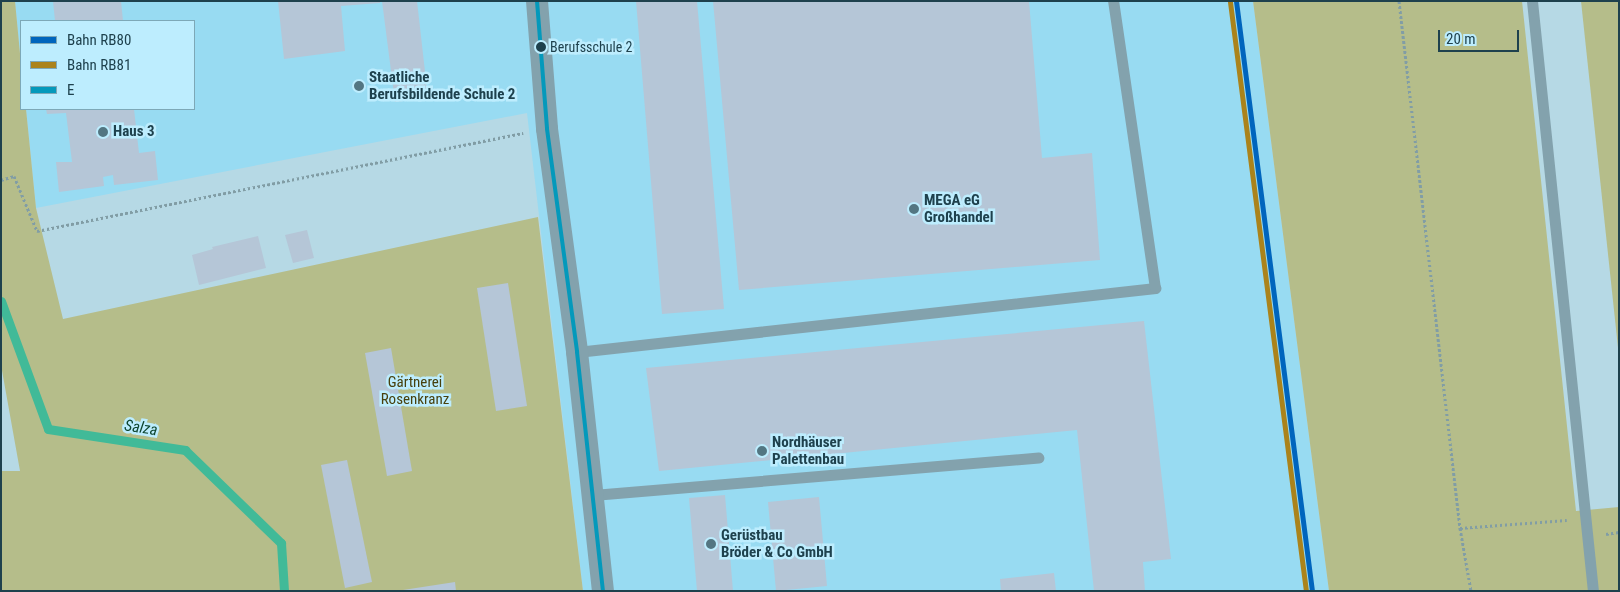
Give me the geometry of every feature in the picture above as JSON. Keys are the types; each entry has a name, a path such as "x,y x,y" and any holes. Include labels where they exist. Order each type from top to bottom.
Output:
{"street":[{"path":"537,1 547,128 577,352 603,591"}],"lane":[{"path":"577,352 1155,288 1113,1"},
{"path":"1532,1 1593,591"},
{"path":"593,495 1038,458"}],"path":[{"path":"1399,1 1460,528 1471,591"},
{"path":"1,180 14,176 37,231 547,128"},
{"path":"1460,528 1586,518"}],"shaded area":[{"path":"15,1 1253,1 1329,591 583,591 527,113 36,208 26,110 195,110 195,20 20,20 20,54"}],"green space":[{"name":"Gärtnerei Rosenkranz","path":"1,1 15,1 20,54 20,110 26,110 36,208 63,319 538,217 583,591 1,591 1,471 20,471 1,365"},
{"path":"1253,1 1522,1 1576,511 1619,507 1619,591 1329,591"},
{"path":"1581,1 1619,1 1619,357"}],"building":[{"path":"53,1 121,1 123,20 55,20"},
{"path":"278,1 380,1 380,3 341,6 345,51 284,59"},
{"path":"382,1 417,1 428,98 395,102"},
{"path":"636,1 697,1 724,309 662,314"},
{"path":"713,1 1029,1 1042,158 1092,153 1100,260 739,290"},
{"name":"Haus 3","path":"46,110 134,110 139,153 155,151 158,180 114,185 113,175 103,177 104,186 59,192 56,162 72,162 66,113 47,114"},
{"path":"307,230 314,258 293,263 285,235"},
{"path":"258,236 266,268 199,285 192,255 213,249 212,247"},
{"path":"508,283 527,406 496,411 477,288"},
{"name":"Nordhäuser Palettenbau","path":"1144,321 1171,559 1143,562 1145,591 1094,591 1077,430 659,471 646,368"},
{"path":"391,348 412,471 387,476 365,353"},
{"path":"347,460 372,582 345,588 321,465"},
{"name":"Gerüstbau Bröder & Co GmbH","path":"725,495 733,591 697,591 689,498"},
{"path":"819,497 827,586 776,591 768,502"},
{"path":"1054,573 1056,591 1001,591 1000,579"},
{"path":"455,582 456,591 403,591 403,590"}],"waterway":[{"name":"Salza","path":"1,301 48,429 185,450 281,543 284,591"}],"rail line":[{"name":"RB80","path":"1236,1 1312,591"},
{"name":"RB81","path":"1230,2 1306,591"}],"transit line":[{"name":"E","path":"537,1 547,129 577,352 603,591"}],"place":[{"name":"Berufsschule 2","path":"541,47"},
{"name":"Staatliche Berufsbildende Schule 2","path":"359,86"},
{"name":"Haus 3","path":"103,132"},
{"name":"MEGA eG Großhandel","path":"914,209"},
{"name":"Nordhäuser Palettenbau","path":"762,451"},
{"name":"Gerüstbau Bröder & Co GmbH","path":"711,544"}]}
